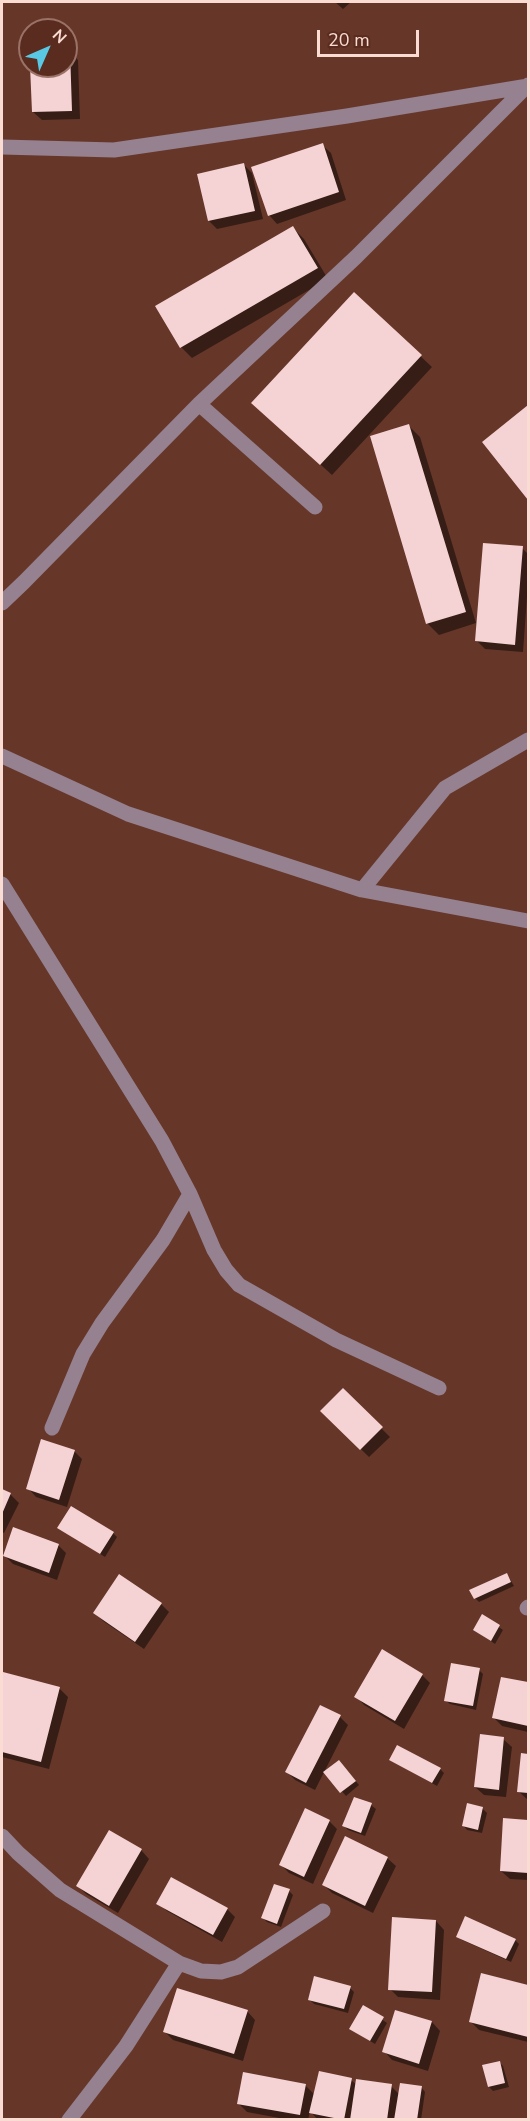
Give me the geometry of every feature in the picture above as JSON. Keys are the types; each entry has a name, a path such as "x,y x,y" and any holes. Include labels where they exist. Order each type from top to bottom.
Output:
{"street":[{"path":"2,147 114,150 347,116 528,85"},
{"path":"2,603 199,404 356,257 528,85"},
{"path":"199,404 315,507"},
{"path":"362,890 445,788 528,740"},
{"path":"2,756 128,814 362,890 528,921"},
{"path":"2,884 162,1141 190,1194 214,1250 226,1270 239,1285 336,1340 438,1388"},
{"path":"52,1428 83,1354 162,1240 190,1194"},
{"path":"2,1836 60,1890 179,1963 201,1971 221,1972 238,1967 323,1911"},
{"path":"69,2120 126,2046 179,1963"}],"building":[{"path":"31,78 71,78 72,111 32,112"},
{"path":"323,143 339,192 268,216 251,167"},
{"path":"244,163 255,211 208,221 197,174"},
{"path":"293,226 318,268 180,348 155,306"},
{"path":"354,292 422,355 320,465 251,403"},
{"path":"528,405 528,500 482,442"},
{"path":"409,424 466,612 426,624 370,436"},
{"path":"483,543 523,546 515,645 475,641"},
{"path":"343,1388 383,1427 360,1450 320,1411"},
{"path":"41,1439 75,1450 59,1500 26,1489"},
{"path":"2,1489 11,1493 2,1514"},
{"path":"71,1506 114,1532 100,1554 57,1528"},
{"path":"13,1527 59,1544 49,1573 3,1556"},
{"path":"507,1573 511,1582 474,1599 469,1590"},
{"path":"119,1574 162,1603 135,1642 93,1613"},
{"path":"482,1614 500,1625 491,1641 473,1630"},
{"path":"382,1649 423,1674 395,1721 354,1697"},
{"path":"451,1663 480,1668 473,1706 444,1701"},
{"path":"3,1672 60,1687 41,1762 2,1752"},
{"path":"501,1677 528,1682 528,1726 492,1718"},
{"path":"320,1705 341,1715 306,1783 285,1772"},
{"path":"480,1734 504,1737 499,1790 474,1787"},
{"path":"397,1745 441,1768 432,1783 389,1760"},
{"path":"521,1753 528,1754 528,1793 517,1792"},
{"path":"339,1760 356,1781 340,1793 323,1772"},
{"path":"354,1797 372,1803 361,1833 342,1826"},
{"path":"467,1803 483,1807 478,1830 462,1826"},
{"path":"305,1808 330,1820 304,1877 279,1865"},
{"path":"503,1818 528,1820 528,1873 500,1871"},
{"path":"109,1830 142,1849 109,1906 76,1886"},
{"path":"345,1836 388,1857 365,1906 322,1885"},
{"path":"171,1877 228,1908 213,1935 156,1904"},
{"path":"274,1884 290,1889 277,1924 261,1918"},
{"path":"465,1916 516,1939 506,1959 456,1937"},
{"path":"392,1917 436,1920 432,1992 388,1990"},
{"path":"481,1973 528,1985 528,2037 469,2022"},
{"path":"314,1976 351,1986 344,2009 308,2000"},
{"path":"177,1988 248,2010 234,2054 163,2032"},
{"path":"363,2005 384,2017 370,2041 349,2029"},
{"path":"395,2010 432,2021 419,2064 382,2052"},
{"path":"500,2061 505,2083 488,2087 482,2065"},
{"path":"319,2071 352,2078 344,2120 309,2113"},
{"path":"243,2072 306,2084 300,2115 237,2104"},
{"path":"356,2079 392,2084 387,2120 350,2120"},
{"path":"400,2083 422,2086 417,2120 394,2120"}]}
